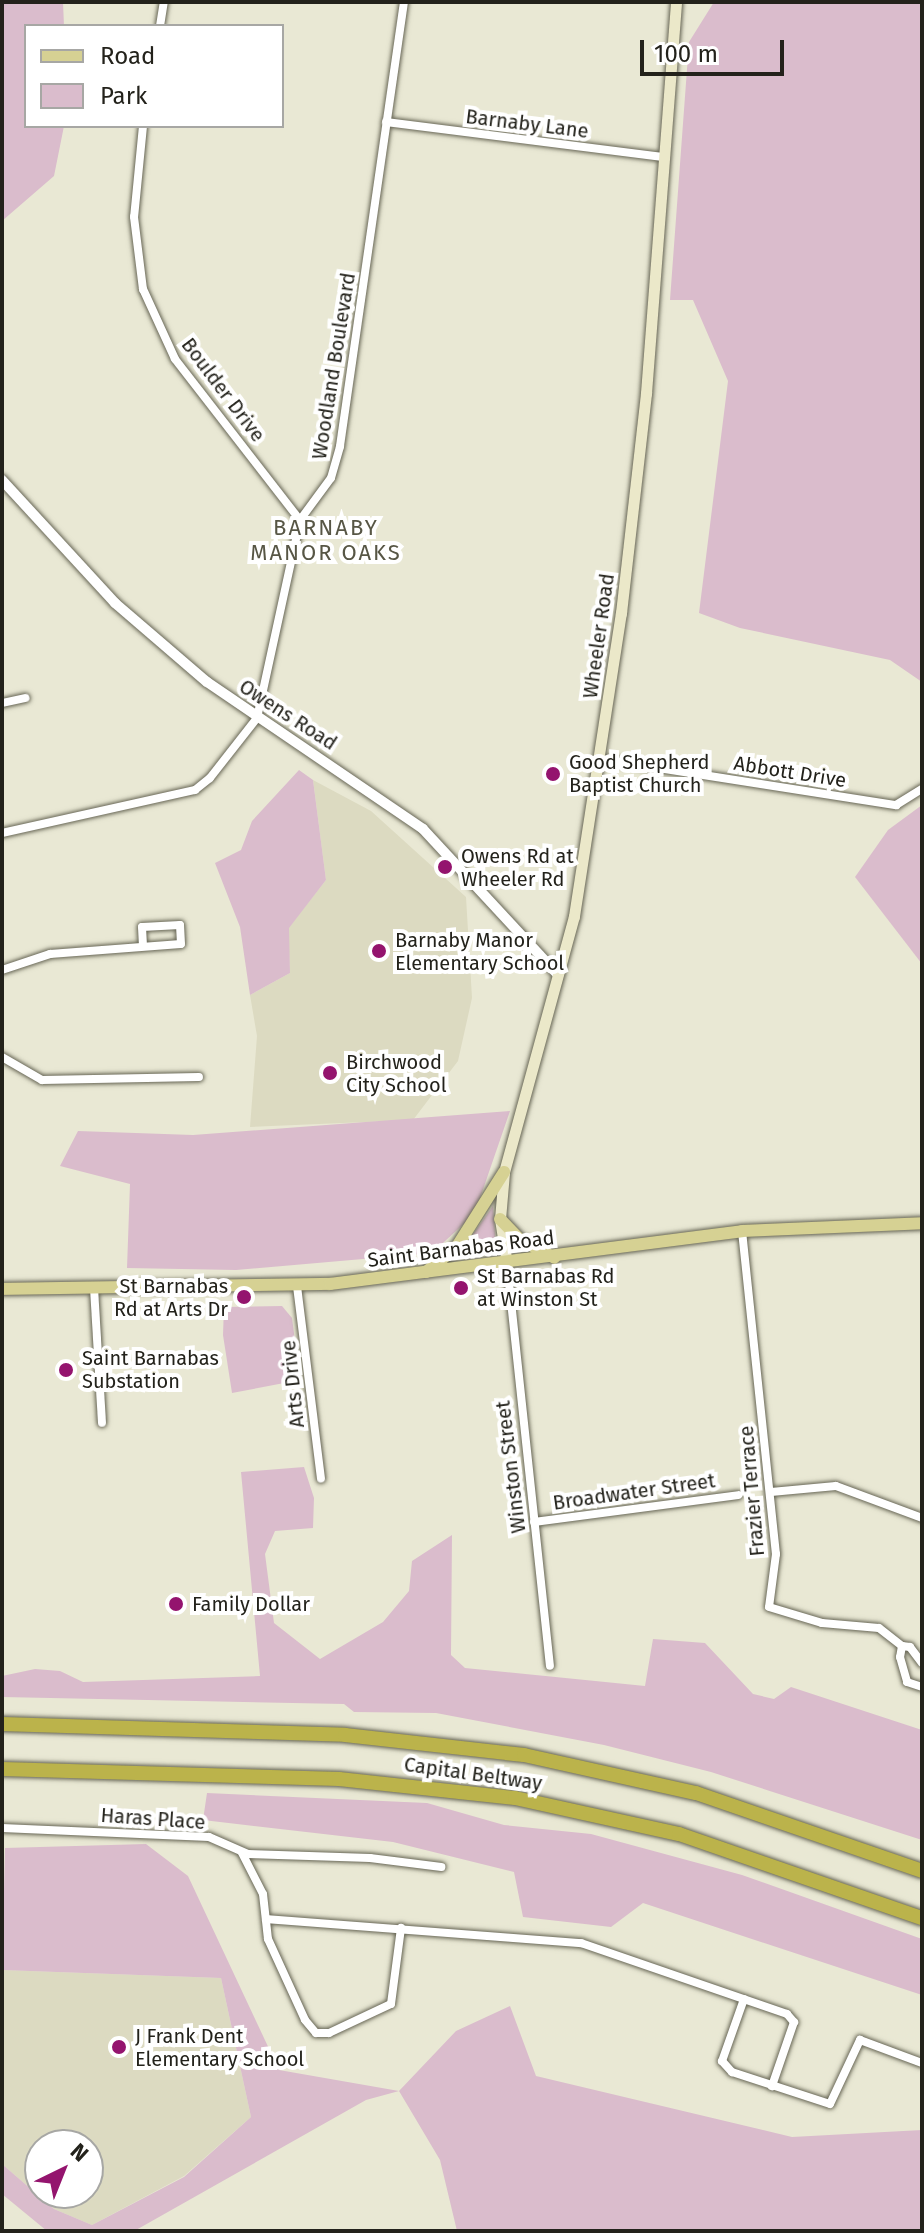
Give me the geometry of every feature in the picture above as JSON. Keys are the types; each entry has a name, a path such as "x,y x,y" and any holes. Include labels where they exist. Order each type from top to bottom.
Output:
{"highway":[{"path":"2,1715 207,1730"},
{"name":"Capital Beltway","path":"2,1724 407,1740 577,1765 759,1812 922,1871"},
{"name":"Capital Beltway","path":"2,1769 339,1779 515,1798 705,1842 922,1918"}],"main road":[{"name":"Wheeler Road","path":"507,1264 500,1219 504,1172 583,870 601,759 643,426 676,2"},
{"path":"424,1274 456,1248 504,1172"},
{"path":"500,1219 519,1239 554,1258"},
{"name":"Saint Barnabas Road","path":"2,1289 297,1286 507,1264 742,1231 922,1223"}],"street":[{"path":"160,24 164,2"},
{"name":"Woodland Boulevard","path":"2,833 195,790 210,778 257,718 300,520 331,478 340,446 404,2"},
{"name":"Barnaby Lane","path":"386,122 665,157"},
{"name":"Boulder Drive","path":"143,128 134,217 147,299 175,359 300,520"},
{"name":"Owens Road","path":"2,480 115,603 257,718 423,829 558,975"},
{"path":"2,703 25,698"},
{"name":"Abbott Drive","path":"601,759 896,805 922,789"},
{"path":"2,970 50,954 181,944 180,925 142,927 143,945"},
{"path":"4,1062 42,1080 199,1077"},
{"name":"Frazier Terrace","path":"742,1231 776,1554 769,1607 822,1623 879,1628 902,1646"},
{"name":"Winston Street","path":"507,1264 550,1666"},
{"name":"Arts Drive","path":"297,1286 321,1479"},
{"path":"94,1288 102,1423"},
{"path":"771,1492 836,1486 922,1518"},
{"name":"Broadwater Street","path":"534,1522 738,1495"},
{"path":"922,1663 910,1647 902,1646 900,1657 907,1682 922,1687"},
{"name":"Haras Place","path":"2,1828 209,1837 242,1853 370,1858 441,1867"},
{"path":"242,1853 260,1883 268,1939 305,2020 324,2034 391,2004 401,1928"},
{"path":"266,1919 581,1943 787,2014 794,2022 772,2086"},
{"path":"744,1999 722,2061 732,2072 830,2104 860,2040 922,2063"}],"shaded area":[{"name":"Barnaby Manor Elementary School","path":"313,780 371,811 466,897 472,998 458,1061 413,1120 250,1127 257,1036 250,995 290,973 288,928 326,880"},
{"name":"J Frank Dent Elementary School","path":"2,1970 221,1978 251,2117 184,2176 92,2225 54,2209 104,2209 104,2129 24,2129 24,2183 2,2164"}],"green space":[{"path":"2,2 63,2 64,24 24,24 24,128 64,128 54,176 2,221"},
{"path":"714,2 922,2 922,682 890,660 740,628 699,613 728,381 693,300 670,300 689,42"},
{"path":"299,770 313,780 326,880 289,928 290,973 250,995 240,927 215,863 241,850 252,821"},
{"path":"922,805 922,964 855,877 888,830"},
{"path":"510,1111 479,1201 469,1219 432,1253 236,1270 127,1268 130,1184 60,1166 78,1131 193,1135"},
{"path":"493,1206 496,1248 461,1251"},
{"path":"282,1306 292,1318 300,1380 232,1393 223,1335 224,1307"},
{"path":"304,1467 314,1498 313,1528 275,1531 265,1554 274,1623 320,1659 383,1622 409,1591 412,1561 452,1535 451,1655 465,1668 645,1686 653,1639 705,1643 753,1694 774,1699 791,1687 922,1730 922,1840 711,1772 604,1745 436,1713 354,1712 344,1704 2,1697 2,1676 35,1669 60,1671 83,1682 260,1676 241,1472"},
{"path":"207,1793 427,1803 504,1825 591,1834 742,1875 922,1939 922,1995 643,1903 611,1927 523,1917 514,1872 393,1842 203,1820"},
{"path":"146,1844 188,1876 279,2070 399,2091 366,2100 136,2230 47,2231 2,2194 2,2164 24,2183 24,2209 54,2209 92,2225 184,2177 251,2117 221,1978 2,1970 5,1848"},
{"path":"510,2006 536,2076 792,2137 922,2130 922,2231 457,2231 440,2160 399,2091 456,2031"}],"place":[{"name":"Good Shepherd Baptist Church","path":"553,774"},
{"name":"Owens Rd at Wheeler Rd","path":"445,867"},
{"name":"Barnaby Manor Elementary School","path":"379,951"},
{"name":"Birchwood City School","path":"330,1073"},
{"name":"St Barnabas Rd at Winston St","path":"461,1288"},
{"name":"St Barnabas Rd at Arts Dr","path":"244,1297"},
{"name":"Saint Barnabas Substation","path":"66,1370"},
{"name":"Family Dollar","path":"176,1604"},
{"name":"J Frank Dent Elementary School","path":"119,2047"}],"district":[{"name":"BARNABY MANOR OAKS","path":"326,540"}]}
